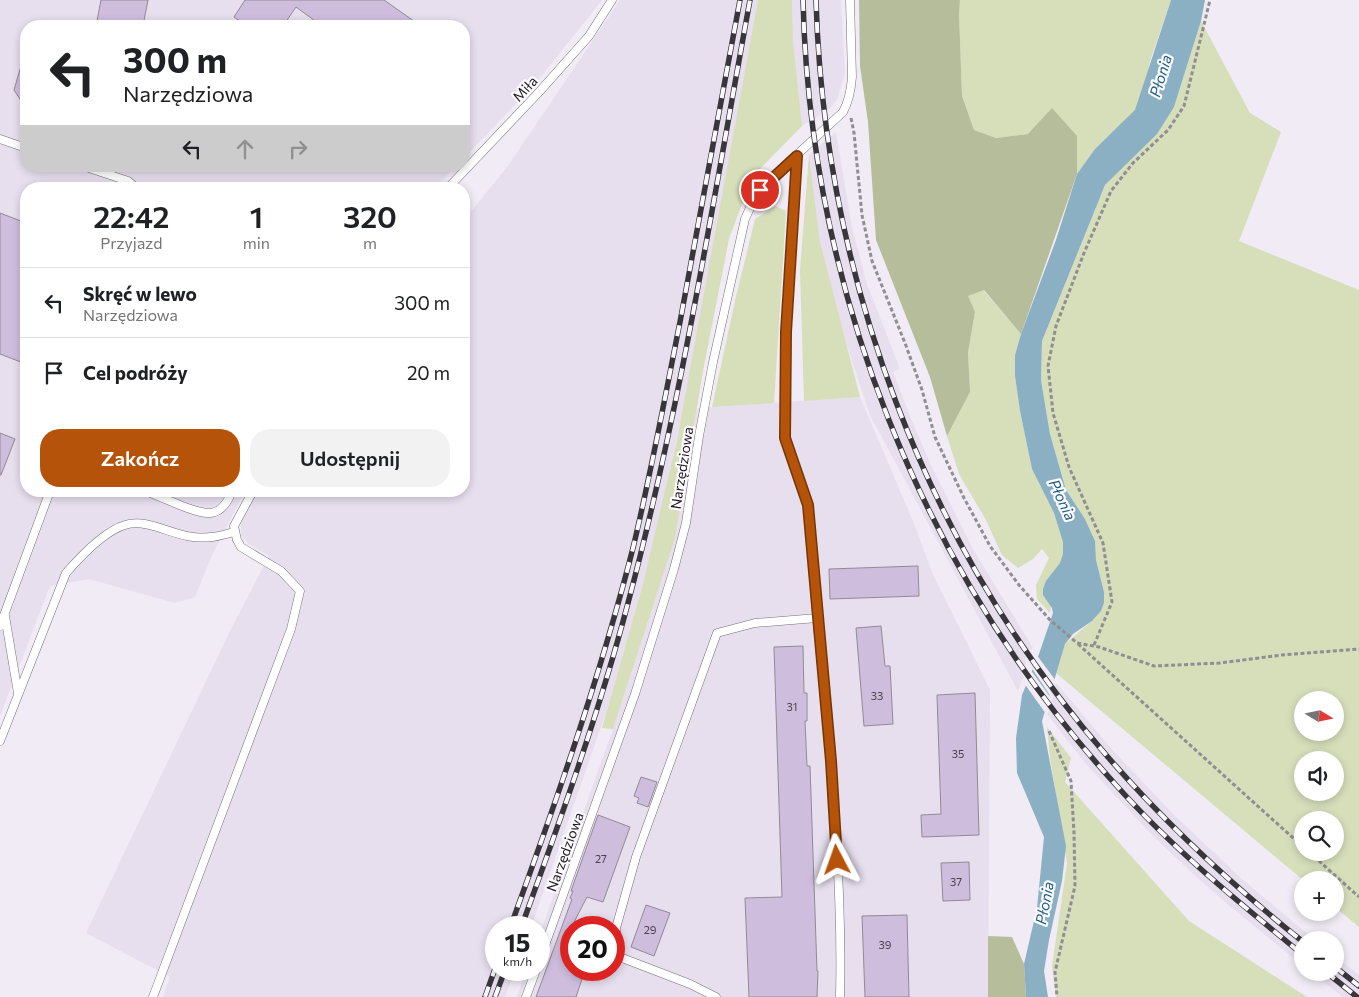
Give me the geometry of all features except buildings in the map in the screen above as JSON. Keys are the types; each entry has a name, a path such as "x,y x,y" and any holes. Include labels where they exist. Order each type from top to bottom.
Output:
{"lane":[{"name":"Miła","path":"470,165 589,36 612,0"},
{"path":"847,105 852,77 850,0"},
{"name":"Narzędziowa","path":"550,931 635,694 674,569 686,523 699,436 713,362 745,219 760,190 797,156 847,105"},
{"path":"0,139 20,146"},
{"path":"797,156 786,332 785,438 808,505 831,761 841,939 840,997"},
{"path":"101,172 129,182"},
{"name":"Miła","path":"455,182 464,172"},
{"path":"0,626 48,497"},
{"path":"161,497 198,512 210,513 220,510 225,506 229,497"},
{"path":"153,997 291,629 300,591 281,571 242,546 237,540 234,526 250,497"},
{"path":"0,741 66,573 83,554 103,538 124,525 137,523 192,537 210,538 234,532"},
{"path":"5,616 18,695"},
{"path":"716,997 690,984 617,956 616,928 636,857 717,633 755,623 817,618"},
{"path":"526,997 532,981"}],"path":[{"path":"1094,645 1112,602 1103,544 1069,467 1053,413 1048,366 1056,326 1084,252 1111,191 1133,163 1168,130 1184,106 1210,0"},
{"path":"847,105 854,133 862,215 872,261 922,390 934,437 990,546 1019,585 1050,620 1294,839"},
{"path":"1077,643 1094,645 1154,666 1220,663 1282,655 1359,649"},
{"path":"1049,731 1071,781 1074,833 1075,886 1054,972 1057,997"},
{"path":"1320,861 1359,897"}],"shaded area":[{"path":"0,0 602,0 535,84 470,152 470,20 20,20 20,172 450,172 441,182 20,182 20,497 242,497 213,553 195,597 175,603 89,579 50,586 0,716"},
{"path":"620,0 758,0 687,389 662,508 643,584 607,710 535,916 485,916 485,981 511,981 505,997 163,997 170,977 86,933 231,629 269,556 249,544 241,536 243,517 255,497 470,497 470,213 508,166"},
{"path":"792,0 841,0 845,72 837,100 828,110 802,126 793,40"},
{"path":"836,132 852,228 867,284 900,369 893,372 930,463 973,549 1033,648 1029,651 1031,654 1025,658 1026,665 1024,667 1026,670 1022,674 1024,678 1018,691 870,415 840,324 820,242 809,155"},
{"path":"860,397 915,526 933,575 990,690 988,997 517,997 522,981 550,981 550,916 546,916 613,729 675,538 697,408"},
{"path":"1057,684 1110,747 1172,813 1243,880 1304,931 1294,931 1294,958 1190,871 1152,835 1086,764 1047,714 1048,708 1053,705 1051,701 1054,697 1051,692 1056,688 1055,685"},
{"path":"1344,963 1359,975 1359,997 1343,997 1322,981 1344,981"}],"green space":[{"path":"758,0 792,0 793,40 802,126 752,177 729,239 703,371 675,538 613,729 602,728 643,584 677,440"},
{"path":"859,0 960,0 962,96 974,130 996,138 1028,134 1052,108 1077,136 1077,174 1021,334 984,290 968,296 975,312 968,352 970,392 947,436 930,377 876,240 868,122 860,66"},
{"path":"960,0 1171,0 1151,58 1138,109 1095,149 1077,174 1077,136 1028,134 996,138 974,130 962,96"},
{"path":"1201,21 1250,113 1281,132 1239,241 1359,290 1359,927 1344,914 1344,871 1294,872 1056,673 1065,644 1101,611 1104,603 1104,592 1096,560 1095,541 1085,519 1066,490 1050,434 1041,380 1042,341 1105,185 1174,107"},
{"path":"809,155 820,242 860,397 804,401 800,270"},
{"path":"775,206 786,211 774,403 712,407 755,219"},
{"path":"983,290 1021,334 1015,355 1015,376 1032,469 1054,513 1070,562 1054,588 1050,613 1037,599 1036,585 1049,558 1042,549 1033,559 1018,568 1002,555 986,520 959,474 947,436 970,392 968,351 975,312 967,296"},
{"path":"1047,727 1071,758 1065,782 1189,921 1307,997 1056,997 1052,966 1067,863"},
{"path":"988,936 1012,937 1024,964 1026,997 988,997"}],"water":[{"name":"Płonia","path":"1171,0 1205,0 1201,21 1174,107 1157,134 1105,185 1042,341 1041,380 1050,434 1066,490 1085,519 1095,541 1096,560 1104,592 1104,603 1101,611 1092,621 1073,634 1065,644 1042,721 1066,846 1062,881 1044,971 1048,997 1026,997 1024,964 1037,908 1044,837 1017,773 1016,738 1022,695 1053,613 1052,608 1043,595 1043,589 1046,581 1060,563 1063,554 1063,542 1054,513 1032,469 1020,411 1015,376 1015,355 1056,240 1077,174 1095,149 1135,110"}],"pier":[{"path":"1036,654 1056,681 1051,697 1031,667"},
{"path":"1030,669 1051,698 1046,714 1024,683"}],"railway":[{"path":"514,916 576,739 606,644 633,548 680,322 740,0"},
{"path":"525,916 592,726 617,644 647,529 695,303 750,0"},
{"path":"803,0 810,108 827,214 854,319 889,420 933,518 986,612 1047,701 1116,785 1182,852 1294,947"},
{"path":"816,0 823,103 839,205 864,305 896,403 937,497 986,588 1043,675 1107,756 1200,853 1294,934"},
{"path":"1344,974 1359,986"},
{"path":"485,997 491,981"},
{"path":"495,997 501,981"},
{"path":"1337,981 1357,997"}],"route":[{"path":"760,190 797,156 786,332 785,438 808,505 831,761 837,860"}]}
